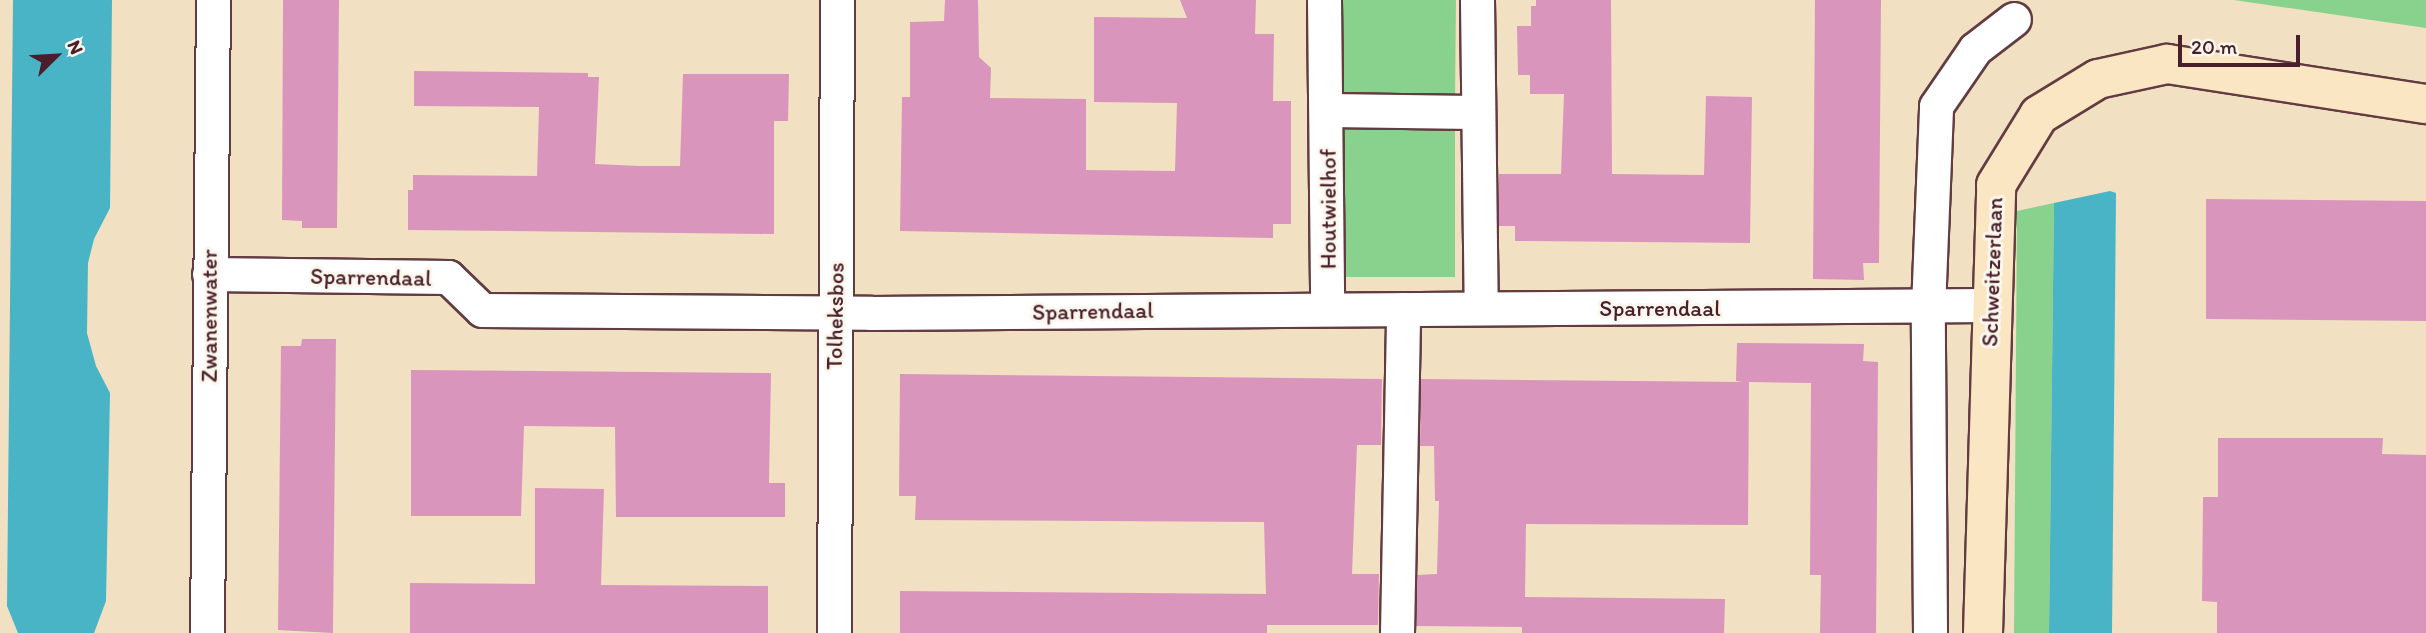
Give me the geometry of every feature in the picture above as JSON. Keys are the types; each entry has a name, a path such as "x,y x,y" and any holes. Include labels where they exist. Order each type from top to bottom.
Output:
{"street":[{"name":"Zwanenwater","path":"207,633 213,0"},
{"name":"Tolheksbos","path":"834,633 837,0"},
{"name":"Houtwielhof","path":"1324,0 1328,110 1327,309"},
{"path":"1477,0 1475,112 1481,308"},
{"path":"1930,633 1928,308 1936,106 1975,49 2014,19"},
{"name":"Schweitzerlaan","path":"1983,633 1990,305 1996,185 2039,115 2098,79 2166,64 2426,104"},
{"path":"1328,110 1475,112"},
{"name":"Sparrendaal","path":"209,274 448,277 482,310 834,313 1928,308 1990,305"},
{"path":"1396,633 1402,309"}],"green space":[{"path":"1339,0 1456,0 1455,100 1340,98"},
{"path":"2234,0 2426,0 2426,28"},
{"path":"1340,127 1455,127 1455,277 1340,277"},
{"path":"2054,203 2049,633 2014,633 2017,211"}],"water":[{"path":"13,0 112,0 110,208 94,239 88,263 87,333 96,366 110,393 106,601 94,633 18,633 7,606"},
{"path":"2110,191 2116,193 2112,633 2049,633 2054,203"}],"building":[{"path":"283,0 339,0 337,228 302,228 302,221 282,220"},
{"path":"945,0 978,0 979,57 991,68 990,98 1086,99 1086,170 1175,171 1177,103 1094,102 1094,17 1187,18 1180,0 1256,0 1255,34 1274,34 1273,101 1291,101 1291,224 1273,224 1273,238 900,231 902,97 910,97 910,22 944,21"},
{"path":"1536,0 1611,0 1612,174 1704,175 1706,96 1752,97 1750,243 1515,241 1515,226 1499,226 1499,174 1561,174 1564,94 1530,94 1530,75 1518,75 1517,26 1531,26 1531,6 1536,6"},
{"path":"1815,0 1881,0 1879,263 1863,263 1864,280 1813,279"},
{"path":"414,71 588,73 588,77 599,77 595,164 639,166 680,166 683,74 789,74 788,121 774,121 774,234 408,230 408,190 413,190 413,175 537,176 539,107 414,106"},
{"path":"2206,199 2426,201 2426,321 2206,319"},
{"path":"302,339 336,339 333,633 278,630 281,346 301,346"},
{"path":"1737,343 1864,344 1863,361 1878,362 1876,633 1820,633 1821,575 1810,575 1811,383 1749,382 1748,525 1526,524 1525,597 1725,599 1724,633 1522,633 1522,627 1416,626 1417,575 1437,574 1439,501 1435,501 1434,446 1420,446 1421,379 1743,382 1736,381"},
{"path":"411,370 771,373 769,483 785,483 785,517 616,517 615,427 524,426 521,516 411,516"},
{"path":"900,374 1382,379 1381,445 1357,445 1352,574 1379,574 1378,625 1267,625 1267,633 900,633 900,591 1266,594 1264,522 915,520 916,496 899,496"},
{"path":"2218,438 2383,438 2382,454 2426,455 2426,633 2217,633 2217,602 2202,601 2203,497 2218,497"},
{"path":"535,488 604,489 601,585 768,586 768,633 410,633 410,583 535,584"}]}
